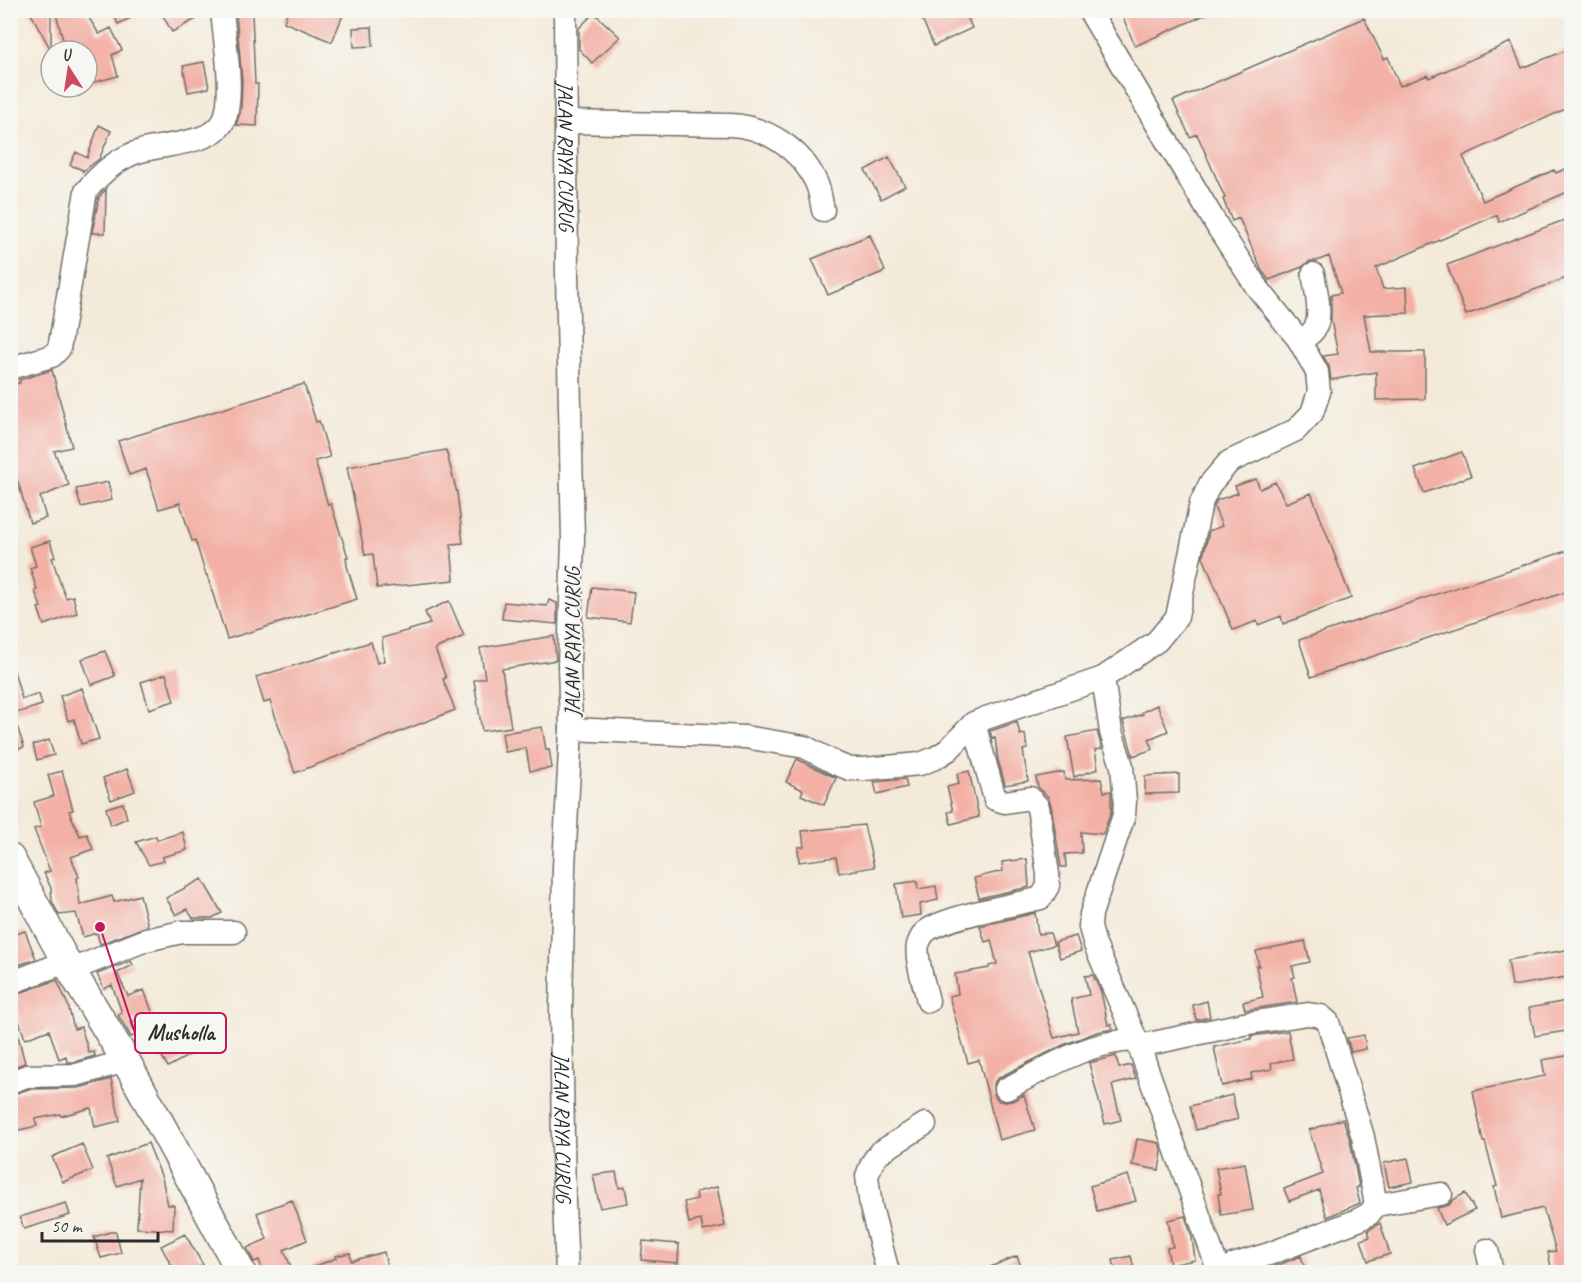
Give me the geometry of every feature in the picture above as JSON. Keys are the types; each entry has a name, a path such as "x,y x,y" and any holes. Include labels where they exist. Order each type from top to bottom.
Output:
{"main road":[{"path":"10,858 69,966 126,1061 241,1272"}],"street":[{"path":"10,368 52,356 59,350 86,192 96,180 122,159 140,151 204,137 215,132 224,121 229,91 222,10"},
{"name":"JALAN RAYA CURUG","path":"565,10 567,275 573,539 569,664 571,729 564,867 561,1009 567,1272"},
{"path":"571,729 745,736 805,747 837,765 850,769 864,770 920,764 948,750 974,723 1103,678 1156,641 1177,617 1201,502 1210,484 1229,462 1296,430 1312,413 1319,392 1317,372 1299,340 1256,286 1219,229 1089,10"},
{"path":"566,122 730,124 759,129 789,147 802,159 817,183 823,210"},
{"path":"1299,340 1312,333 1316,324 1318,306 1313,274"},
{"path":"1103,678 1111,732 1122,766 1125,815 1091,914 1090,927 1095,945 1137,1043 1220,1272 1233,1265 1269,1254 1358,1220 1369,1214 1376,1205 1441,1194"},
{"path":"928,1001 917,952 918,943 925,932 968,915 1041,898 1048,886 1038,807 1030,798 1005,801 995,799 974,723"},
{"path":"10,983 146,940 182,932 234,932"},
{"path":"1006,1089 1067,1057 1120,1040 1137,1043 1308,1014 1325,1019 1332,1033 1363,1137 1376,1205"},
{"path":"10,1082 27,1076 76,1075 126,1061"},
{"path":"888,1272 871,1207 867,1176 879,1153 925,1124"},
{"path":"1487,1250 1492,1272"}],"building":[{"path":"29,10 51,10 51,39 45,39"},
{"path":"55,10 84,10 99,34 111,28 122,50 112,55 118,76 99,81 99,39 63,39"},
{"path":"112,10 148,10 118,24"},
{"path":"288,10 331,10 343,15 332,42 284,22"},
{"path":"918,10 964,10 972,28 934,46"},
{"path":"1120,10 1216,10 1135,46"},
{"path":"207,13 172,32 162,14"},
{"path":"236,13 252,13 255,84 258,84 257,126 236,125 241,110 242,81"},
{"path":"594,13 620,37 592,63 579,49 579,28"},
{"path":"1364,18 1384,59 1388,57 1400,86 1428,75 1429,78 1511,42 1522,68 1572,48 1572,106 1463,156 1483,201 1554,170 1556,173 1572,166 1572,190 1499,222 1497,215 1376,268 1383,289 1407,287 1408,313 1364,315 1371,352 1425,352 1425,399 1376,400 1376,372 1331,380 1329,366 1323,356 1338,354 1331,320 1331,295 1341,293 1329,256 1310,261 1302,267 1269,280 1262,271 1239,218 1232,221 1223,199 1225,198 1197,134 1190,137 1173,101"},
{"path":"372,27 373,46 354,47 353,28"},
{"path":"204,62 209,88 188,92 183,66"},
{"path":"99,125 111,131 99,159 82,172 83,170 70,165 76,152 87,158"},
{"path":"889,157 905,186 881,199 865,170"},
{"path":"106,189 105,233 92,233 99,197"},
{"path":"1572,217 1572,276 1466,315 1447,265"},
{"path":"870,235 885,271 828,295 812,259"},
{"path":"52,370 72,447 54,451 69,485 40,497 46,518 30,523 18,482 10,484 10,385"},
{"path":"304,384 330,457 315,461 328,505 331,504 348,557 346,557 347,566 357,599 227,639 195,540 192,541 180,503 159,509 146,469 129,475 118,441"},
{"path":"446,450 457,493 463,543 451,544 454,580 377,588 373,554 365,555 347,467"},
{"path":"1462,452 1471,476 1424,493 1415,469"},
{"path":"1256,479 1260,489 1275,482 1286,503 1311,493 1351,598 1283,624 1281,616 1258,625 1257,621 1233,630 1203,557 1209,531 1222,526 1214,507 1217,500 1238,493 1235,486"},
{"path":"108,482 112,500 81,507 76,489"},
{"path":"50,541 55,557 52,558 66,598 73,596 77,613 44,625 30,568 36,566 30,547"},
{"path":"1572,549 1572,590 1311,677 1299,640"},
{"path":"592,587 634,592 630,622 588,617"},
{"path":"549,600 557,603 557,624 502,619 504,602 547,606"},
{"path":"449,601 464,636 435,649 455,710 295,773 270,701 264,703 256,677 371,642 377,663 384,661 382,638 430,624 425,612"},
{"path":"554,636 556,660 502,669 511,727 482,731 474,680 485,678 480,648"},
{"path":"105,651 115,676 91,685 82,659"},
{"path":"10,671 14,671 22,699 39,694 42,705 13,714 24,747 10,752"},
{"path":"166,674 174,701 149,709 141,682"},
{"path":"82,688 99,739 81,744 74,719 68,721 60,696"},
{"path":"1157,705 1168,731 1149,739 1153,749 1133,756 1123,721 1143,714 1142,712"},
{"path":"1017,722 1020,735 1025,734 1027,749 1023,750 1028,781 1005,785 995,737 992,738 990,731"},
{"path":"542,727 552,768 530,771 526,748 505,752 502,733"},
{"path":"1097,731 1102,749 1095,750 1098,769 1074,777 1067,737"},
{"path":"49,740 54,755 37,760 33,745"},
{"path":"797,759 836,778 824,805 801,795 803,790 786,782"},
{"path":"127,769 135,791 111,800 103,778"},
{"path":"62,771 73,810 69,811 80,836 87,834 93,849 71,857 79,877 77,878 80,905 112,896 114,902 140,895 148,926 100,944 97,933 83,937 76,913 59,915 52,901 51,888 44,873 50,871 34,829 41,827 34,802 54,796 48,775"},
{"path":"969,771 979,817 951,824 948,812 953,811 947,787 959,784 957,774"},
{"path":"1064,772 1065,780 1101,779 1104,792 1111,791 1111,812 1103,834 1081,832 1082,853 1065,854 1066,867 1061,867 1051,805 1048,797 1038,787 1036,777"},
{"path":"1179,774 1179,793 1145,794 1145,776"},
{"path":"905,779 907,787 877,794 874,782"},
{"path":"123,803 127,818 111,825 106,808"},
{"path":"864,825 874,867 839,873 836,857 799,862 798,847 804,847 802,831"},
{"path":"183,832 187,850 162,857 164,861 149,865 136,842 156,836 157,840"},
{"path":"1027,859 1029,887 979,898 974,878 1003,871 1002,862"},
{"path":"202,879 222,913 212,918 193,918 187,909 176,915 166,898"},
{"path":"917,881 918,889 936,886 938,900 920,904 921,915 901,918 896,884"},
{"path":"1035,913 1038,934 1050,933 1054,945 1028,952 1054,1038 1078,1032 1071,999 1089,995 1085,976 1093,975 1101,992 1108,1025 1111,1024 1113,1029 1097,1032 1063,1045 995,1081 994,1096 999,1101 1012,1101 1024,1095 1035,1130 999,1140 979,1060 968,1063 949,996 958,994 955,974 989,968 997,964 991,940 985,942 980,926"},
{"path":"25,931 36,959 10,968 10,936"},
{"path":"1076,936 1081,951 1060,958 1055,942"},
{"path":"1305,941 1310,962 1292,966 1297,1002 1245,1010 1243,1002 1263,997 1256,966 1259,966 1256,951"},
{"path":"1572,949 1572,976 1512,986 1508,960"},
{"path":"131,961 133,965 117,973 128,996 144,990 153,1014 131,1022 136,1035 131,1037 118,1015 122,1013 112,985 104,989 97,974"},
{"path":"57,980 68,1005 74,1029 81,1027 89,1053 94,1052 95,1056 74,1062 67,1062 66,1056 59,1059 49,1030 25,1039 11,996"},
{"path":"1572,1000 1572,1030 1535,1036 1529,1008"},
{"path":"1207,1001 1210,1017 1196,1020 1193,1005"},
{"path":"15,1024 25,1063 10,1068 10,1025"},
{"path":"201,1024 211,1043 168,1067 157,1048"},
{"path":"1288,1031 1293,1059 1271,1063 1272,1069 1251,1073 1252,1079 1222,1086 1214,1047 1251,1039 1251,1036"},
{"path":"1364,1035 1366,1049 1351,1052 1347,1038"},
{"path":"1572,1055 1572,1201 1564,1203 1572,1230 1572,1271 1552,1272 1548,1252 1556,1251 1543,1208 1501,1218 1494,1187 1497,1186 1485,1142 1483,1142 1473,1091 1545,1076 1542,1060"},
{"path":"1116,1056 1119,1068 1131,1065 1136,1079 1112,1085 1121,1120 1105,1124 1089,1063"},
{"path":"111,1079 120,1121 95,1127 91,1108 61,1116 60,1114 35,1119 37,1126 10,1132 10,1095 29,1089 79,1088"},
{"path":"1232,1095 1238,1119 1196,1130 1190,1106"},
{"path":"1343,1119 1350,1140 1360,1203 1327,1217 1319,1190 1289,1201 1284,1189 1323,1174 1309,1130"},
{"path":"1137,1139 1159,1143 1162,1152 1159,1170 1132,1165"},
{"path":"148,1143 162,1178 168,1205 174,1205 173,1230 137,1228 140,1178 117,1186 107,1159"},
{"path":"82,1144 93,1170 63,1182 52,1157"},
{"path":"1408,1158 1413,1182 1389,1187 1384,1163"},
{"path":"1245,1163 1253,1210 1221,1215 1218,1194 1221,1194 1216,1168"},
{"path":"616,1172 619,1188 625,1187 628,1203 600,1208 593,1175"},
{"path":"1128,1175 1136,1201 1097,1211 1090,1186"},
{"path":"717,1187 725,1226 703,1231 701,1220 689,1223 684,1202 697,1199 696,1192"},
{"path":"1465,1193 1475,1210 1444,1225 1437,1208 1449,1205"},
{"path":"292,1200 307,1240 284,1250 293,1272 263,1272 259,1260 254,1262 247,1248 267,1239 257,1213"},
{"path":"66,1203 70,1215 24,1229 20,1217"},
{"path":"1185,1216 1192,1237 1195,1260 1170,1265 1167,1248 1173,1247 1168,1220"},
{"path":"1380,1223 1390,1254 1368,1261 1361,1240 1370,1237 1368,1230"},
{"path":"116,1232 121,1253 101,1258 94,1237"},
{"path":"185,1234 203,1265 188,1272 175,1272 161,1246"},
{"path":"643,1241 679,1244 678,1263 641,1260"},
{"path":"384,1252 387,1266 363,1272 301,1272 336,1258 335,1256 350,1253 351,1261"},
{"path":"1017,1256 1023,1272 978,1272"},
{"path":"1131,1256 1135,1272 1116,1272 1113,1260"},
{"path":"1301,1256 1306,1272 1276,1272 1274,1267"}],"place":[{"name":"Musholla","path":"100,927"}]}
